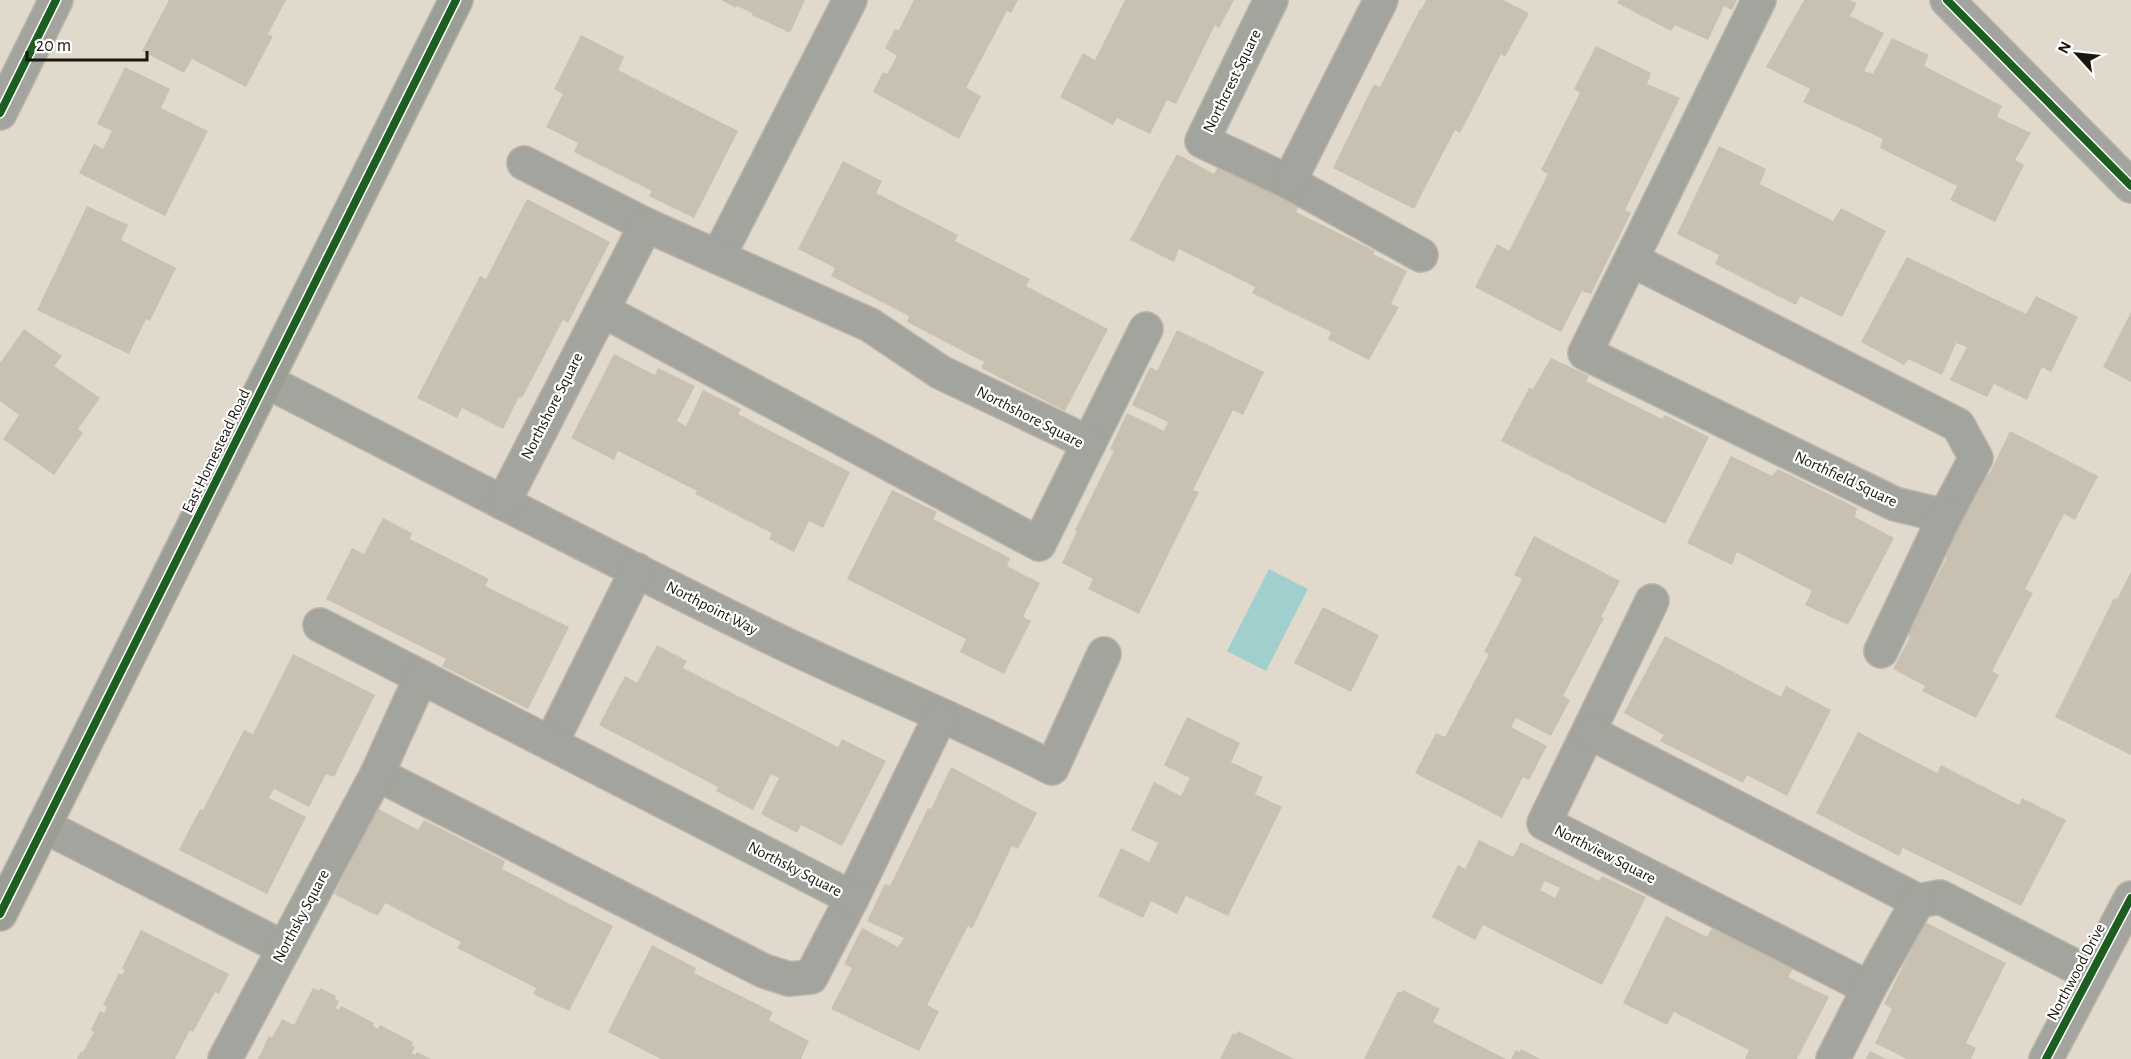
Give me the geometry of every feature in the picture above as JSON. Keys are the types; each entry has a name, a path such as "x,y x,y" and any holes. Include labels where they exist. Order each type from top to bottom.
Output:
{"main road":[{"name":"East Homestead Road","path":"0,914 456,0"}],"street":[{"path":"0,112 56,0"},
{"path":"718,257 850,0"},
{"name":"Northcrest Square","path":"1271,0 1202,141 1289,182 1421,255"},
{"path":"1289,182 1381,0"},
{"name":"Northfield Square","path":"1759,0 1585,352 1895,504 1945,516"},
{"path":"1947,0 2131,186"},
{"path":"524,163 646,225"},
{"name":"Northshore Square","path":"503,503 602,310 646,225 870,325 940,372 1089,443 1039,543 602,310"},
{"path":"1632,260 1958,425 1976,458 1945,516 1881,651"},
{"path":"1089,443 1146,329"},
{"name":"Northpoint Way","path":"266,381 768,636 940,717 983,733 1052,768 1104,654"},
{"path":"551,743 637,570"},
{"path":"1652,601 1589,732 1918,901 1940,897 2090,974"},
{"path":"320,625 421,677"},
{"name":"Northsky Square","path":"225,1059 377,774 421,677 852,898 811,977 789,979 764,971 377,774"},
{"path":"852,898 940,717"},
{"name":"Northview Square","path":"1589,732 1544,823 1869,988"},
{"path":"44,826 284,948"},
{"name":"Northwood Drive","path":"2046,1059 2131,898"},
{"path":"1833,1059 1869,988 1918,901"}],"water":[{"path":"1269,569 1308,589 1266,671 1227,651"}],"building":[{"path":"169,0 286,0 268,34 273,36 246,87 192,59 184,73 142,51"},
{"path":"721,0 805,0 790,33"},
{"path":"914,0 1018,0 1011,13 1007,11 966,88 981,96 959,139 873,92 883,72 887,74 897,56 885,48 895,29 899,30"},
{"path":"1125,0 1234,0 1219,28 1215,25 1176,104 1167,100 1150,134 1117,118 1113,125 1060,97 1083,53 1095,60"},
{"path":"1426,0 1503,0 1529,13 1505,57 1501,54 1460,133 1455,130 1414,209 1333,168 1374,84 1380,87"},
{"path":"1619,0 1737,0 1732,10 1724,6 1708,40 1675,25 1671,31 1617,3"},
{"path":"1804,0 1850,0 1857,3 1850,16 1884,33 1864,71 1873,74 1892,38 1929,55 1924,66 2002,106 1997,117 2031,133 2015,160 2024,165 1995,222 1950,200 1957,186 1880,148 1883,139 1803,102 1810,89 1766,67"},
{"path":"581,35 624,57 618,70 738,131 694,218 649,196 652,191 574,152 578,143 546,127 563,94 554,89"},
{"path":"1596,46 1651,73 1647,84 1680,98 1625,210 1631,213 1591,294 1582,291 1561,332 1475,287 1497,244 1509,251 1548,174 1541,170 1580,93 1574,89"},
{"path":"125,67 170,89 161,108 208,131 165,216 79,173 94,144 103,149 112,131 97,124"},
{"path":"1719,146 1766,169 1760,184 1833,221 1841,208 1886,231 1842,317 1800,296 1796,305 1715,264 1719,255 1677,234"},
{"path":"1177,154 1214,174 1219,165 1299,205 1296,212 1375,251 1373,254 1407,271 1391,304 1399,307 1369,360 1328,339 1331,332 1252,293 1255,287 1179,249 1174,262 1130,240"},
{"path":"843,161 882,181 876,193 958,235 955,241 1030,279 1026,286 1108,329 1065,411 981,368 984,362 907,322 909,316 831,276 835,268 798,249"},
{"path":"527,199 610,242 568,323 563,320 503,429 462,408 457,418 417,398 480,276 486,279"},
{"path":"87,206 128,225 121,240 176,268 150,321 146,319 129,354 37,310"},
{"path":"1907,257 2026,314 2036,296 2078,317 2051,372 2042,367 2027,400 1994,384 1987,397 1950,380 1967,347 1956,343 1942,375 1908,359 1904,365 1861,342"},
{"path":"2131,312 2131,382 2103,367"},
{"path":"24,329 62,356 54,366 100,398 78,429 83,433 54,475 3,439 19,415 0,401 0,363"},
{"path":"1177,330 1264,372 1243,415 1233,410 1193,490 1199,492 1139,614 1088,589 1093,579 1062,563 1077,531 1075,530 1114,451 1110,449 1127,413 1164,431 1168,422 1132,405 1150,367 1157,371"},
{"path":"614,354 655,375 658,368 695,386 677,421 686,426 703,390 741,409 738,414 850,472 823,528 809,521 794,552 769,539 772,533 695,494 697,491 618,451 614,460 571,438"},
{"path":"1551,358 1589,376 1586,381 1662,419 1665,415 1709,437 1665,524 1501,441 1529,388 1533,389"},
{"path":"2010,431 2098,476 2075,520 2064,514 2025,589 2033,593 1992,671 1999,675 1976,718 1922,691 1925,686 1893,669 1910,637 1907,635 1947,557 1940,553 1982,471 1989,475"},
{"path":"1731,456 1772,476 1778,469 1857,508 1855,517 1894,538 1848,625 1805,605 1812,591 1737,552 1732,565 1687,543"},
{"path":"892,490 937,512 933,519 1010,558 1007,566 1040,583 1023,617 1031,621 1004,674 960,652 966,639 847,579"},
{"path":"383,518 412,533 410,539 489,579 485,586 569,627 528,709 442,666 446,659 326,599 352,548 364,554"},
{"path":"1534,536 1620,581 1601,617 1604,618 1563,696 1570,700 1551,736 1516,718 1511,727 1547,746 1529,780 1523,777 1502,818 1415,773 1436,733 1445,737 1489,654 1484,652 1522,579 1514,575"},
{"path":"2131,572 2131,755 2055,717 2114,598 2117,599"},
{"path":"1323,607 1379,635 1351,692 1294,663"},
{"path":"1665,636 1781,697 1786,686 1831,710 1787,796 1747,775 1743,783 1660,741 1664,735 1624,713"},
{"path":"657,645 687,661 683,668 838,747 842,739 886,761 842,846 801,825 797,833 761,814 779,778 771,774 753,810 716,791 718,787 599,725 625,676 637,683"},
{"path":"293,654 375,695 334,777 326,774 309,807 274,789 269,798 306,817 267,894 179,850 200,809 203,810 244,730 253,734"},
{"path":"1187,717 1240,743 1231,762 1263,777 1255,794 1282,807 1228,916 1186,896 1177,914 1151,901 1143,918 1098,896 1121,848 1149,862 1158,843 1131,830 1154,782 1181,796 1190,778 1164,765"},
{"path":"1858,732 1937,773 1941,765 2019,805 2022,798 2066,820 2021,906 1903,848 1899,856 1816,813"},
{"path":"951,767 1037,813 1018,849 1012,846 972,929 968,926 927,1005 939,1011 919,1051 831,1009 852,968 844,964 862,928 898,947 904,938 867,921 885,884 890,886"},
{"path":"377,808 418,830 424,820 505,861 502,869 613,926 569,1011 533,994 536,988 457,948 461,942 385,903 378,916 334,894"},
{"path":"1479,840 1513,857 1521,842 1599,881 1602,876 1646,897 1602,985 1483,925 1475,940 1432,917 1458,865 1465,869","holes":["1545,881 1560,888 1555,898 1540,890"]},
{"path":"1666,916 1707,937 1712,928 1793,969 1788,977 1829,997 1797,1059 1745,1059 1749,1050 1674,1012 1667,1025 1623,1003"},
{"path":"1925,922 2006,963 1966,1043 1976,1048 1971,1059 1907,1059 1875,1043 1892,1009 1884,1004"},
{"path":"141,930 229,974 219,994 215,992 193,1032 190,1030 175,1059 77,1059 94,1032 91,1030 100,1011 104,1013 107,1007 103,1005 119,973 122,975 125,970 122,968"},
{"path":"652,945 696,968 694,973 773,1012 769,1020 809,1041 801,1059 661,1059 608,1032"},
{"path":"313,988 319,991 320,988 336,996 335,999 339,1001 336,1008 339,1010 341,1006 374,1023 373,1026 378,1029 380,1025 413,1042 412,1045 415,1047 412,1053 415,1055 417,1052 431,1059 258,1059 269,1036 272,1038 282,1019 294,1025"},
{"path":"1403,990 1440,1009 1433,1022 1506,1059 1364,1059 1398,991 1401,993"},
{"path":"1238,1031 1294,1059 1220,1059 1233,1033 1236,1035"},
{"path":"1521,1049 1540,1059 1511,1059 1516,1050 1519,1052"},
{"path":"1870,1051 1886,1059 1866,1059"}],"cycle path":[{"path":"0,113 56,0"},
{"path":"0,914 456,0"},
{"path":"1947,0 2131,186"},
{"path":"2046,1059 2131,898"}]}
